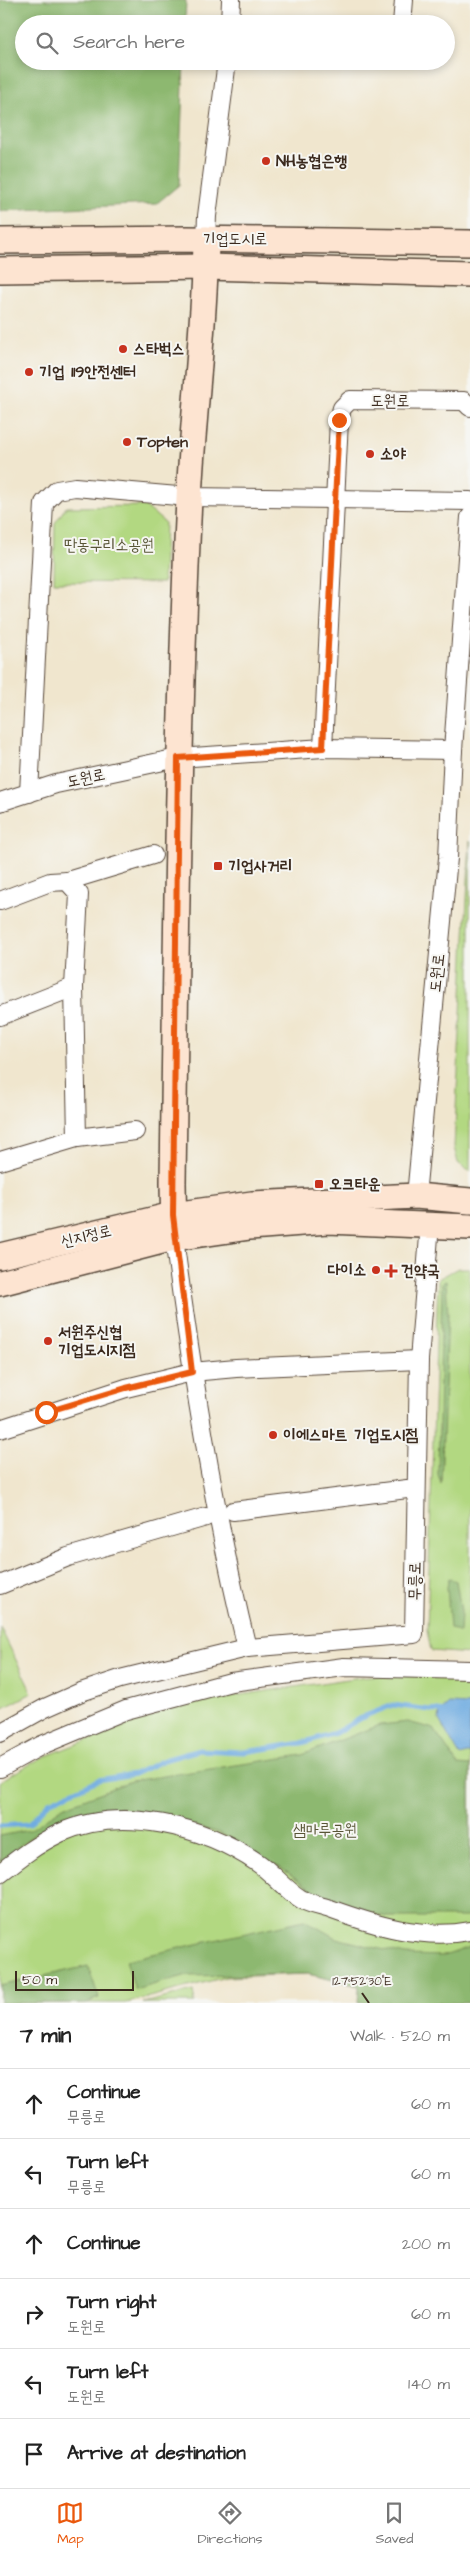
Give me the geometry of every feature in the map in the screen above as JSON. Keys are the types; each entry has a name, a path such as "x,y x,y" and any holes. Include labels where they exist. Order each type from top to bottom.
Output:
{"street":[{"path":"230,0 230,15"},
{"path":"403,15 404,0"},
{"path":"226,70 207,216 206,267 189,497 178,758 174,1226 192,1372 229,1573 247,1648"},
{"name":"기업도시로","path":"0,241 206,239 470,243"},
{"name":"기업도시로","path":"0,270 206,267 470,274"},
{"name":"도원로","path":"323,748 339,420 342,408 350,400 464,401 470,407"},
{"path":"28,793 44,503 57,490 75,487 189,497 470,501"},
{"name":"도원로","path":"428,1197 453,750 470,517"},
{"name":"도원로","path":"0,802 56,784 178,758 323,748 453,750"},
{"path":"0,901 50,882 67,881 153,855"},
{"path":"67,881 79,894 74,987 77,1138"},
{"path":"0,1016 74,987"},
{"path":"0,1161 77,1138 135,1132"},
{"path":"0,1283 174,1226 252,1204 428,1197 470,1200"},
{"path":"174,1226 250,1227 328,1221 466,1226"},
{"name":"무릉로","path":"0,1733 45,1708 81,1692 120,1679 247,1648 414,1634 419,1360 430,1224"},
{"name":"신지정로","path":"0,1256 174,1226"},
{"path":"0,1429 126,1388 192,1372 236,1368 419,1360"},
{"path":"233,1511 406,1489"},
{"path":"0,1585 68,1557 206,1517"},
{"path":"0,1768 42,1745 126,1710 231,1682 344,1667 470,1670"},
{"path":"0,1873 31,1848 62,1832 100,1822 148,1821 192,1832 226,1844 259,1863 301,1899 344,1915 404,1932 470,1931"}],"green space":[{"path":"0,0 186,0 185,15 15,15 15,70 184,70 179,185 156,204 0,211"},
{"name":"딴동구리소공원","path":"145,506 165,523 163,583 54,582 55,523 66,507"},
{"path":"470,841 470,1172 458,1163 454,1147"},
{"path":"458,1268 470,1268 470,1654 431,1651 427,1631 438,1279"},
{"path":"446,1281 448,1315 441,1484 438,1474 442,1283"},
{"path":"449,1578 456,1581 461,1611 460,1633 450,1628 447,1587"},
{"path":"0,1627 32,1693 0,1710"},
{"name":"샘마루공원","path":"470,1674 470,2003 359,1986 308,1974 226,1977 126,2003 0,2003 0,1781 41,1758 180,1704 368,1676"},
{"path":"408,1722 434,1729 458,1765 470,1766 470,1917 388,1917 332,1903 281,1868 220,1833 119,1807 36,1833 0,1861 0,1836 30,1830 63,1807 131,1781 302,1755 380,1725"},
{"path":"304,1920 336,1938 405,1955 444,1956 470,1947 470,2003 358,2003 359,1986 308,1974 184,1976 135,1990 126,1960"},
{"path":"88,1966 99,1998 86,2003 0,2003 0,1986"},
{"path":"193,1991 195,2003 143,2003"}],"water":[{"path":"449,1704 470,1705 470,1753 460,1756 439,1720 440,1712"}],"waterway":[{"path":"0,1826 29,1824 49,1802 98,1780 134,1774 164,1760 199,1750 244,1752 302,1743 335,1733 365,1716 393,1705 445,1712"}],"place":[{"name":"NH농협은행","path":"266,161"},
{"name":"스타벅스","path":"123,349"},
{"name":"기업 119안전센터","path":"29,372"},
{"name":"Topten","path":"127,442"},
{"name":"소야","path":"370,454"},
{"name":"기업사거리","path":"218,866"},
{"name":"오크타운","path":"319,1184"},
{"name":"다이소","path":"376,1270"},
{"name":"건약국","path":"391,1271"},
{"name":"서원주신협 기업도시지점","path":"48,1341"},
{"name":"이에스마트 기업도시점","path":"273,1435"}],"route":[{"path":"46,1412 126,1388 192,1372 174,1238 173,1215 178,758 323,748 339,420"}]}
